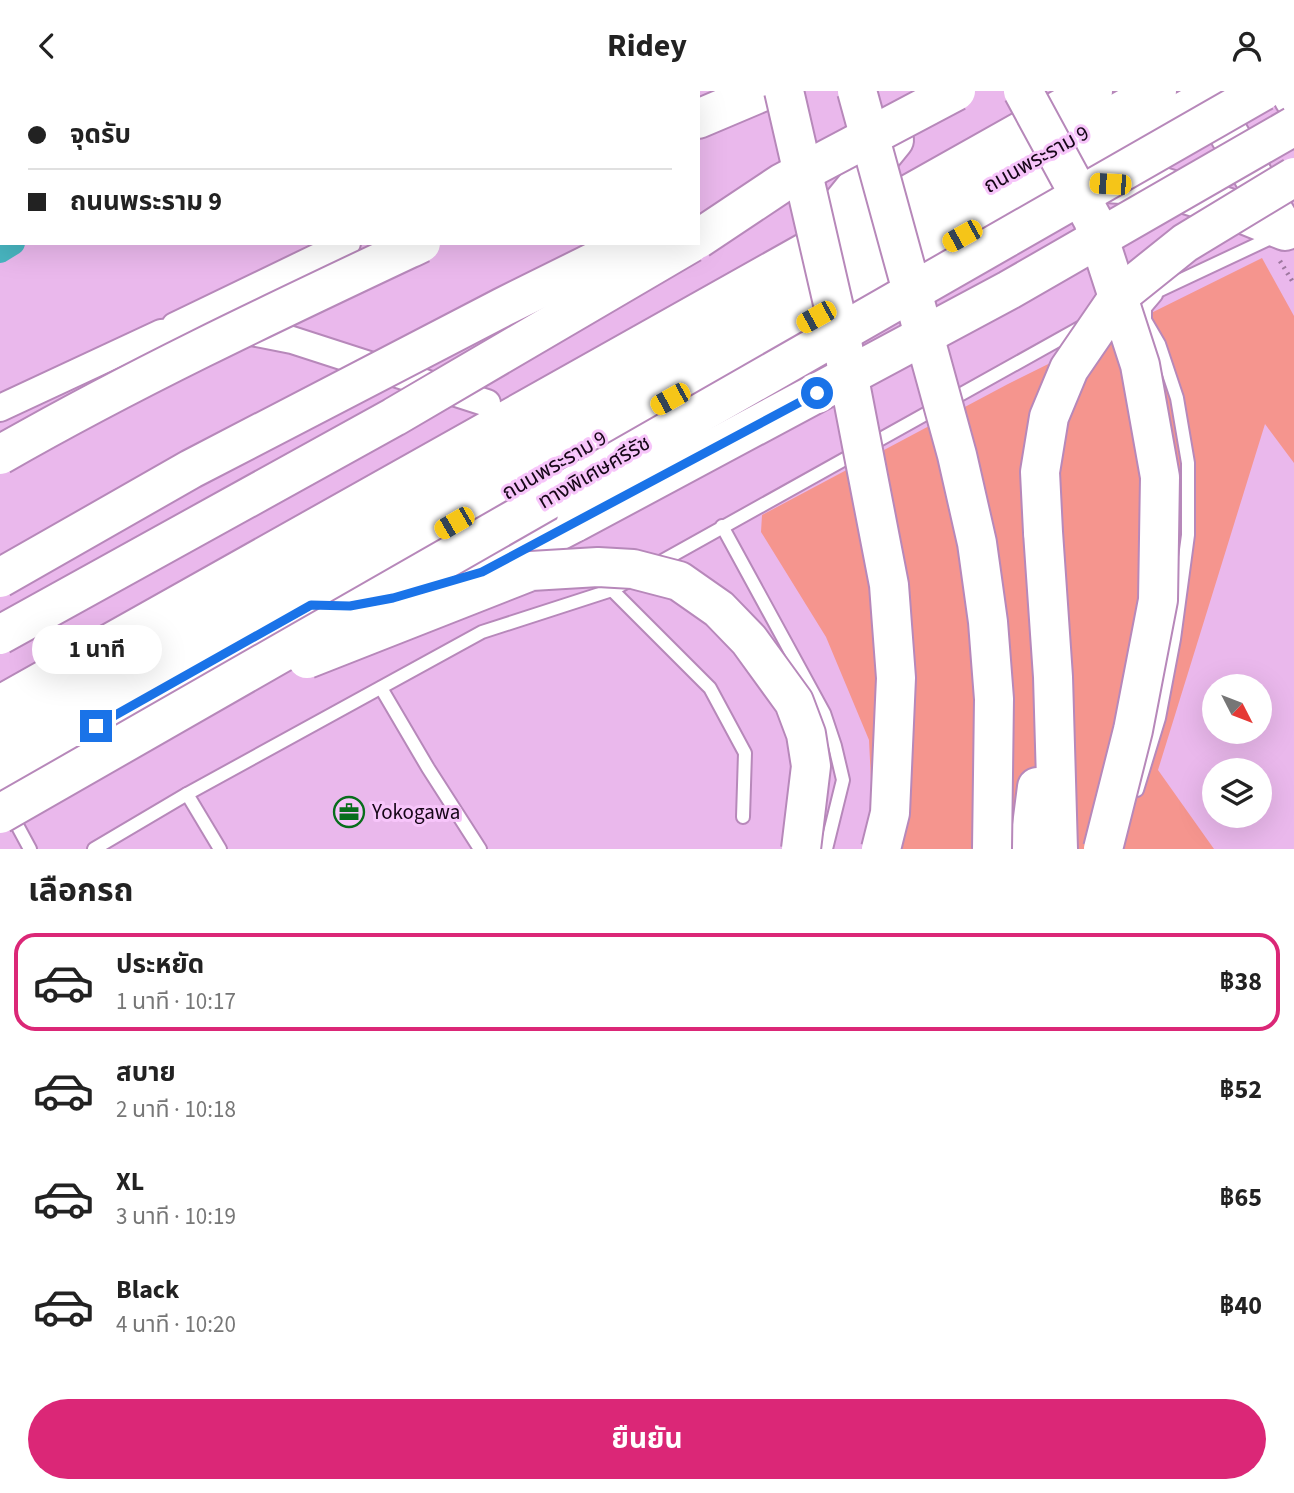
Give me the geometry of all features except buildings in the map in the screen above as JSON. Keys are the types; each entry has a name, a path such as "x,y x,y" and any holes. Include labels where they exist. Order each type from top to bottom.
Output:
{"main road":[{"path":"700,118 764,91"},
{"path":"784,91 844,347 889,585 896,678 890,813 881,849"},
{"path":"857,91 957,455 977,543 988,622 994,699 992,849"},
{"path":"842,204 894,140 947,91"},
{"path":"700,238 782,183 956,91"},
{"path":"1023,91 1093,220 1140,365 1160,477 1158,600 1133,730 1103,849"},
{"path":"0,681 1039,91"},
{"name":"ถนนพระราม 9","path":"0,705 1093,91"},
{"name":"ถนนพระราม 9","path":"0,741 1157,91"},
{"name":"ทางพิเศษศรีรัช","path":"0,814 1263,91"},
{"path":"1290,91 1294,99"},
{"path":"1211,93 1289,239"},
{"name":"ถนนพระราม 9","path":"0,779 1211,93"},
{"path":"311,605 350,606 393,598 482,572 1009,290 1294,126"},
{"path":"1058,849 1053,677 1040,472 1049,417 1069,369 1119,296 1185,243 1294,177"},
{"path":"1059,181 1160,186 1226,207 1289,239"},
{"path":"700,213 782,183"},
{"path":"0,456 74,413 417,245"},
{"path":"0,578 191,469 628,245"},
{"path":"0,635 406,410 688,245"},
{"path":"185,707 531,571 598,567 633,569 679,581 719,609 748,640 794,702 806,734 811,766 801,849"},
{"path":"1029,849 1053,677"}],"street":[{"path":"0,408 343,245"},
{"path":"161,333 231,328 292,340 487,403"}],"lane":[{"path":"94,849 187,794 482,632 612,590 1067,333 1168,286 1289,239"},
{"path":"1135,797 1159,718 1174,639 1188,535 1188,463 1177,398 1159,344 1145,320 1145,308 1150,299 1168,286"},
{"path":"722,526 824,713 835,746 843,780 826,849"},
{"path":"612,590 710,688 745,753 743,817"},
{"path":"381,688 480,849"},
{"path":"187,794 220,849"},
{"path":"1,795 30,849"}],"shaded area":[{"path":"1262,258 1294,316 1294,463 1265,424 1158,770 1214,849 886,849 874,842 869,740 826,637 761,532 762,515 1008,384"}],"waterway":[{"path":"0,251 10,245"}],"place":[{"name":"Yokogawa","path":"349,812"}],"route":[{"path":"96,726 311,605 350,606 393,598 482,572 817,393"}]}
